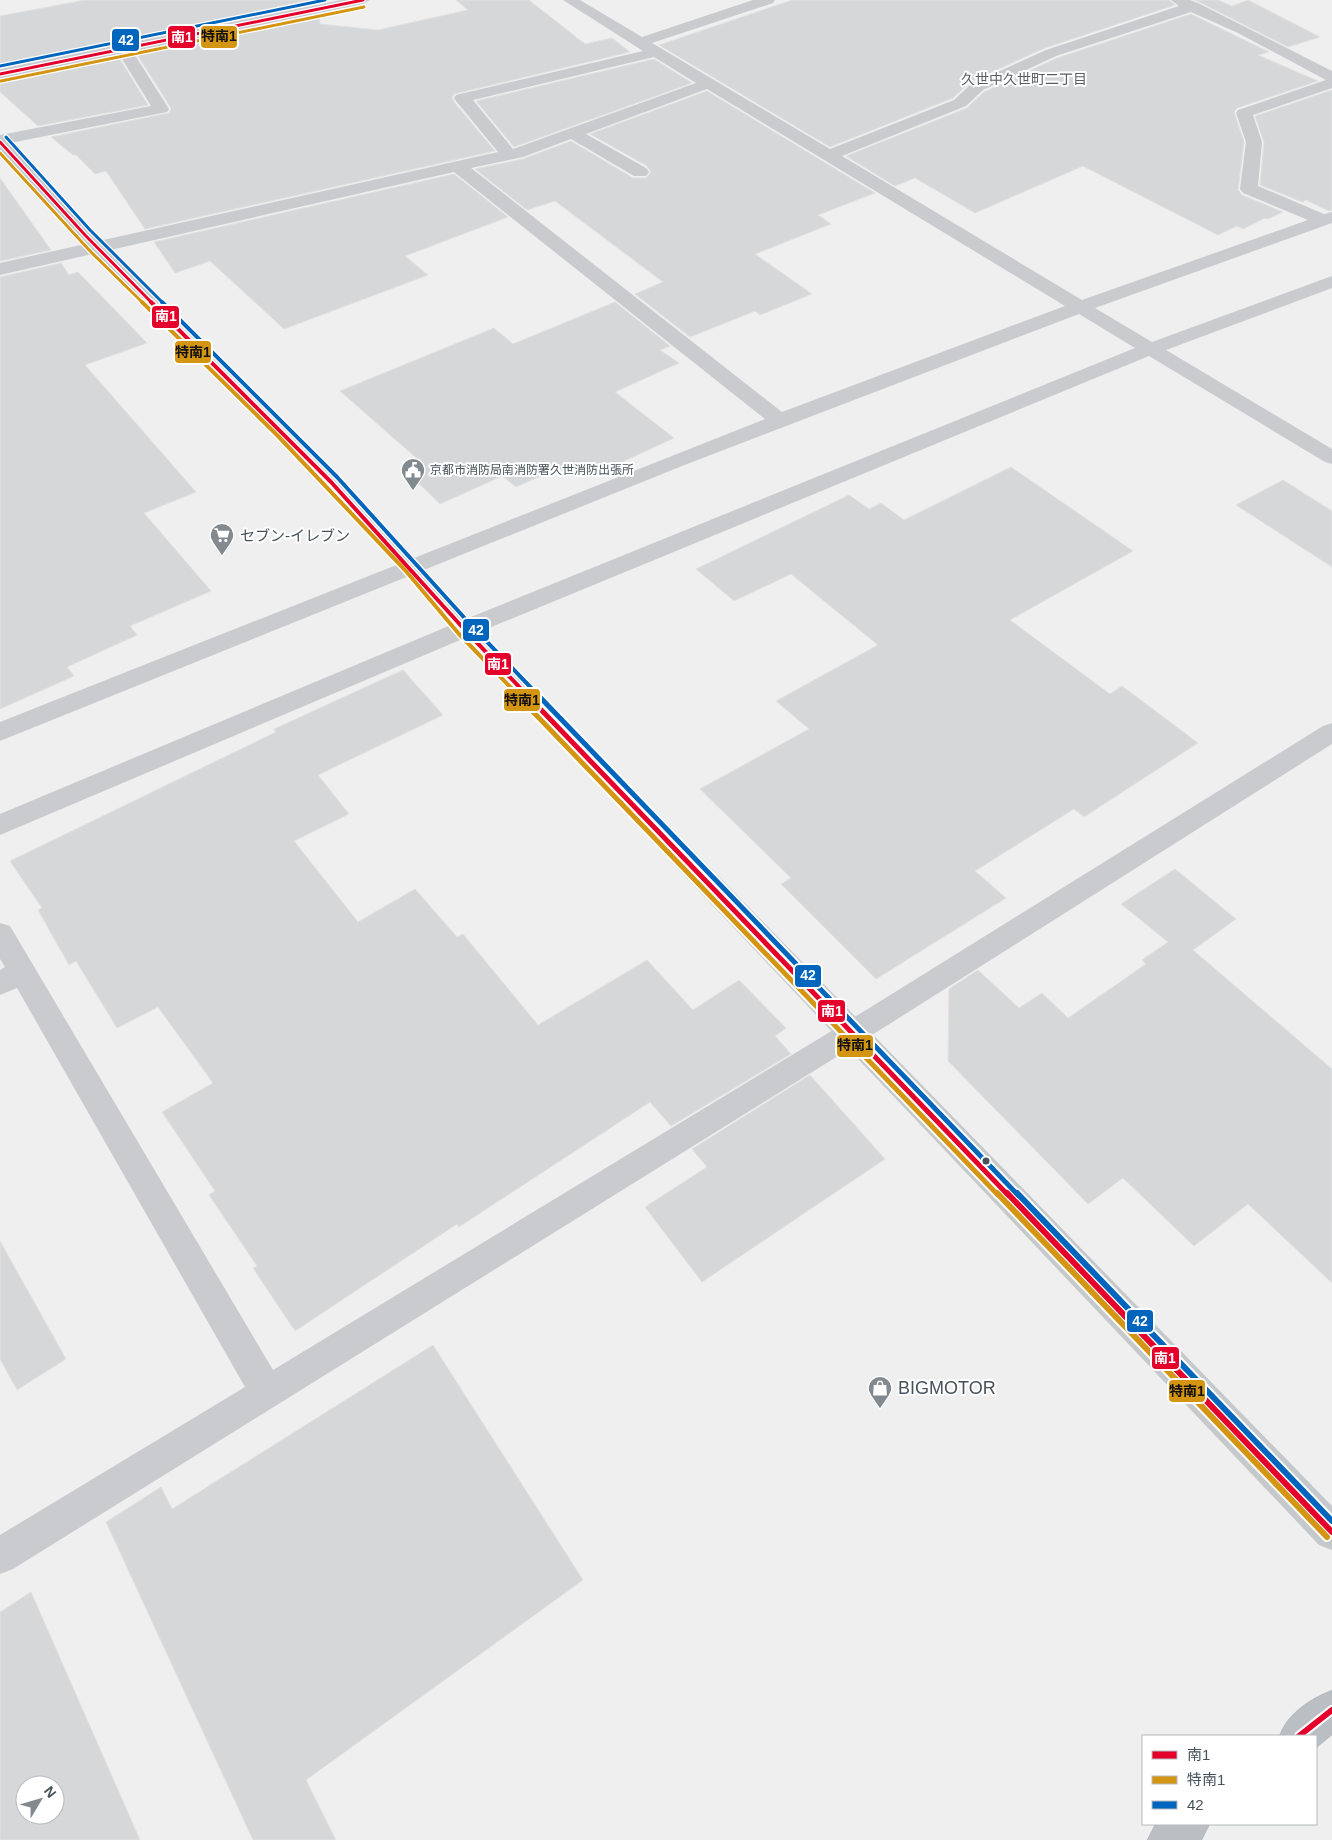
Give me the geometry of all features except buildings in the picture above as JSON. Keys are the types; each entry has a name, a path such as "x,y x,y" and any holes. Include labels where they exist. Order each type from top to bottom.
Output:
{"highway":[{"path":"1300,1735 1332,1710"}],"main road":[{"path":"0,141 96,247 282,430 411,565 464,629 1332,1532"}],"street":[{"path":"0,74 363,0"},
{"path":"570,0 1332,458"},
{"path":"640,42 768,0"},
{"path":"830,155 960,103 977,87 1052,53 1185,3 1242,30 1332,77"},
{"path":"0,141 161,109 124,50"},
{"path":"509,154 462,98 657,52"},
{"path":"0,269 509,154 573,133 710,83"},
{"path":"1328,218 1249,189 1254,142 1244,113 1332,83"},
{"path":"573,133 640,172"},
{"path":"456,165 780,421"},
{"path":"0,732 411,565 780,421 1081,306 1328,218"},
{"path":"0,825 464,629 1150,349 1332,282"},
{"path":"0,1556 852,1033 1332,732"},
{"path":"0,934 11,977 267,1392"}],"transit line":[{"name":"42","path":"0,66 325,0"},
{"name":"南1","path":"0,74 363,0"},
{"name":"特南1","path":"1,81 364,7"},
{"name":"42","path":"6,137 90,230 337,477 427,574 470,624 1332,1521"},
{"name":"南1","path":"0,142 97,248 331,482 421,579 464,629 1332,1532"},
{"name":"特南1","path":"0,153 91,252 277,435 405,570 459,634 1327,1537"},
{"name":"南1","path":"1300,1735 1332,1710"}],"place":[{"name":"京都市消防局南消防署久世消防出張所","path":"413,491"},
{"name":"セブン-イレブン","path":"222,556"},
{"name":"BIGMOTOR","path":"880,1409"}],"district":[{"name":"久世中久世町二丁目","path":"1024,79"}]}
